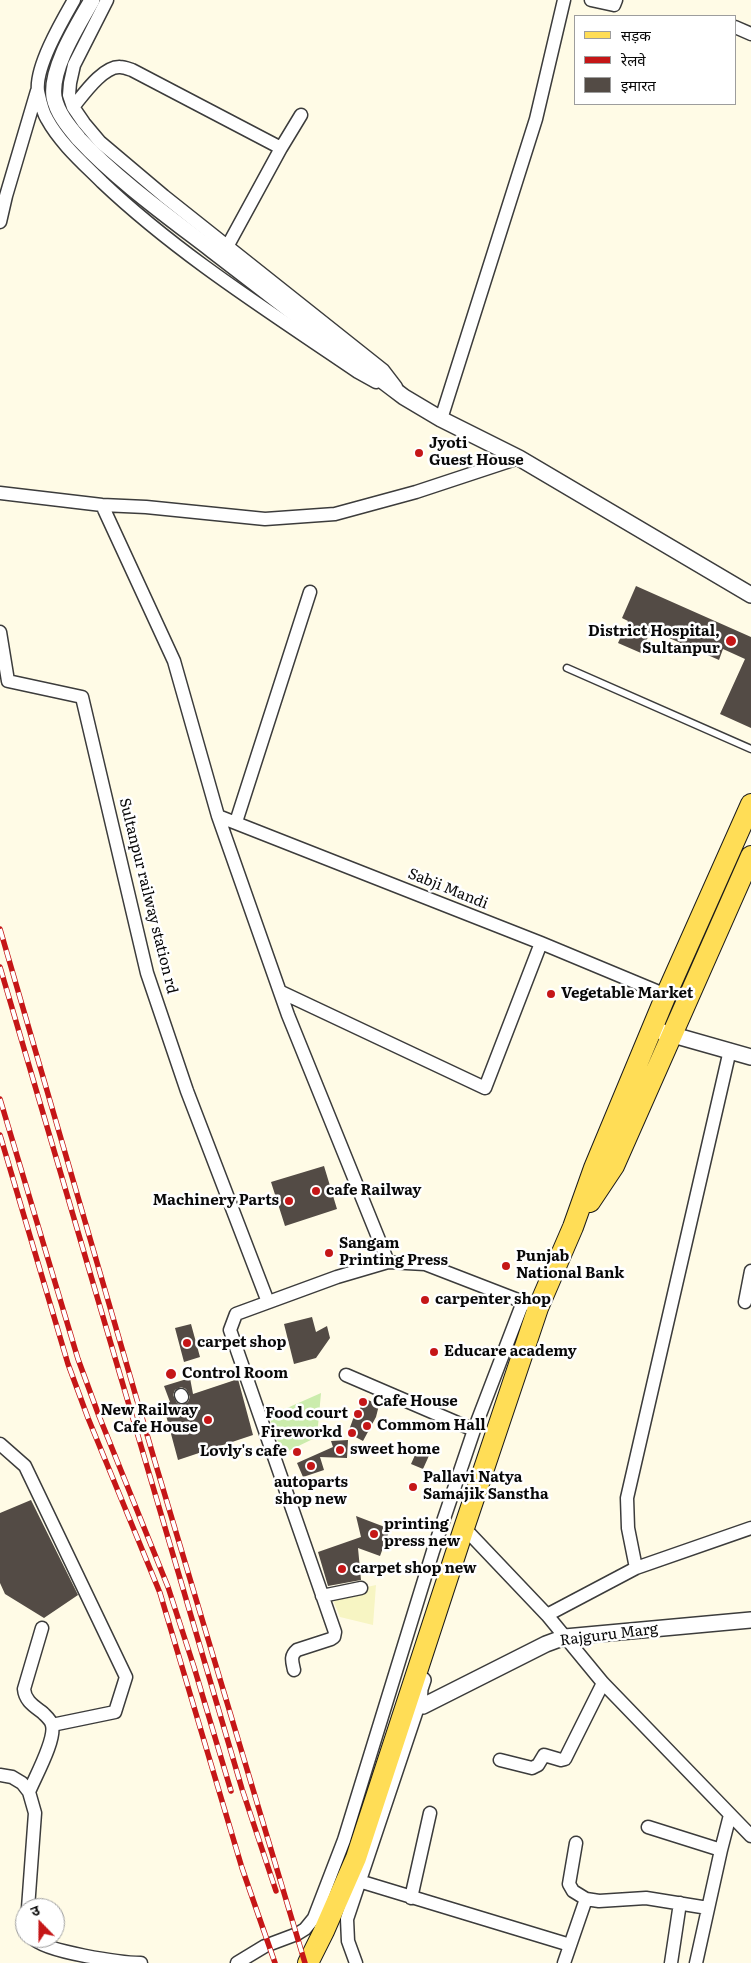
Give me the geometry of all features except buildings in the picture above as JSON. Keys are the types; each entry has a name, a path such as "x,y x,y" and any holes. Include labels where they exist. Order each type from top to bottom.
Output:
{"main road":[{"path":"308,1963 356,1858 532,1309 573,1227 594,1168 666,995 751,804"},
{"path":"573,1227 614,1166 751,856"}],"street":[{"path":"0,222 38,88 42,66 53,39 74,0"},
{"path":"92,0 61,59 54,97 68,126 97,158 164,213 404,396 442,420 519,458 751,595"},
{"path":"107,0 74,65 69,94 73,107 100,142 227,247 383,370 404,396"},
{"path":"442,420 536,119 564,0"},
{"path":"591,0 614,5 616,0"},
{"path":"736,27 751,34"},
{"path":"73,107 97,79 109,69 120,67 132,70 281,148"},
{"path":"38,88 42,108 59,137 90,170 154,228 237,289 358,372 404,396"},
{"path":"227,247 301,115"},
{"path":"0,493 102,505 146,507 265,519 335,514 416,492 519,458"},
{"path":"102,505 174,661 218,816 288,1015 388,1262"},
{"path":"236,822 310,592"},
{"name":"Sultanpur railway station rd","path":"0,632 8,681 82,697 147,973 187,1091 268,1302"},
{"name":"Sabji Mandi","path":"218,816 541,943 666,995"},
{"path":"281,992 485,1088 541,943"},
{"path":"652,1029 751,1057"},
{"path":"636,1568 628,1528 627,1498 730,1050"},
{"path":"294,1670 291,1658 293,1653 334,1637 335,1632 230,1330 236,1314 388,1262 425,1264 544,1314 544,1320 470,1534 420,1689 421,1705 347,1919 348,1941 356,1963"},
{"path":"745,1302 751,1271"},
{"path":"237,1963 265,1946 305,1929 314,1918 344,1840 433,1551 474,1430 532,1309"},
{"path":"346,1375 474,1430"},
{"path":"0,1444 25,1466 126,1677 115,1712 52,1725"},
{"path":"547,1615 636,1568 751,1528"},
{"path":"470,1534 547,1615 603,1683 751,1836"},
{"path":"322,1596 361,1588"},
{"name":"Rajguru Marg","path":"421,1705 546,1644 565,1637 751,1620"},
{"path":"29,1792 50,1740 52,1725 49,1718 26,1699 24,1689 42,1628"},
{"path":"500,1760 532,1768 538,1765 544,1755 561,1760 564,1759 603,1683"},
{"path":"0,1775 12,1777 22,1783 29,1792 35,1813 29,1898"},
{"path":"411,1898 430,1813"},
{"path":"696,1963 730,1815"},
{"path":"648,1827 721,1850"},
{"path":"576,1844 570,1884 573,1891 586,1899 599,1901 636,1898 708,1908"},
{"path":"359,1881 570,1945"},
{"path":"564,1963 586,1899"},
{"path":"670,1963 680,1903"},
{"path":"57,1948 113,1961 141,1963"}],"lane":[{"path":"566,668 751,749"}],"shaded area":[{"path":"376,1585 373,1625 340,1617 331,1595"}],"green space":[{"path":"321,1393 317,1437 282,1454 269,1416"}],"railway":[{"path":"0,929 155,1462 305,1963"},
{"path":"0,967 242,1789 276,1891"},
{"path":"0,1099 78,1359 168,1587 231,1791"},
{"path":"0,1135 68,1364 88,1418 160,1593 242,1868 275,1963"}],"place":[{"name":"Jyoti Guest House","path":"419,453"},
{"name":"District Hospital, Sultanpur","path":"731,641"},
{"name":"Vegetable Market","path":"551,994"},
{"name":"cafe Railway","path":"316,1191"},
{"name":"Machinery Parts","path":"289,1201"},
{"name":"Sangam Printing Press","path":"329,1253"},
{"name":"Punjab National Bank","path":"506,1266"},
{"name":"carpenter shop","path":"425,1300"},
{"name":"carpet shop","path":"187,1343"},
{"name":"Educare academy","path":"434,1352"},
{"name":"Control Room","path":"171,1374"},
{"name":"Cafe House","path":"363,1402"},
{"name":"Food court","path":"358,1414"},
{"name":"New Railway Cafe House","path":"208,1420"},
{"name":"Commom Hall","path":"367,1426"},
{"name":"Fireworkd","path":"352,1433"},
{"name":"sweet home","path":"340,1450"},
{"name":"Lovly's cafe","path":"297,1452"},
{"name":"autoparts shop new","path":"311,1466"},
{"name":"Pallavi Natya Samajik Sanstha","path":"413,1487"},
{"name":"printing press new","path":"374,1534"},
{"name":"carpet shop new","path":"342,1569"}]}
